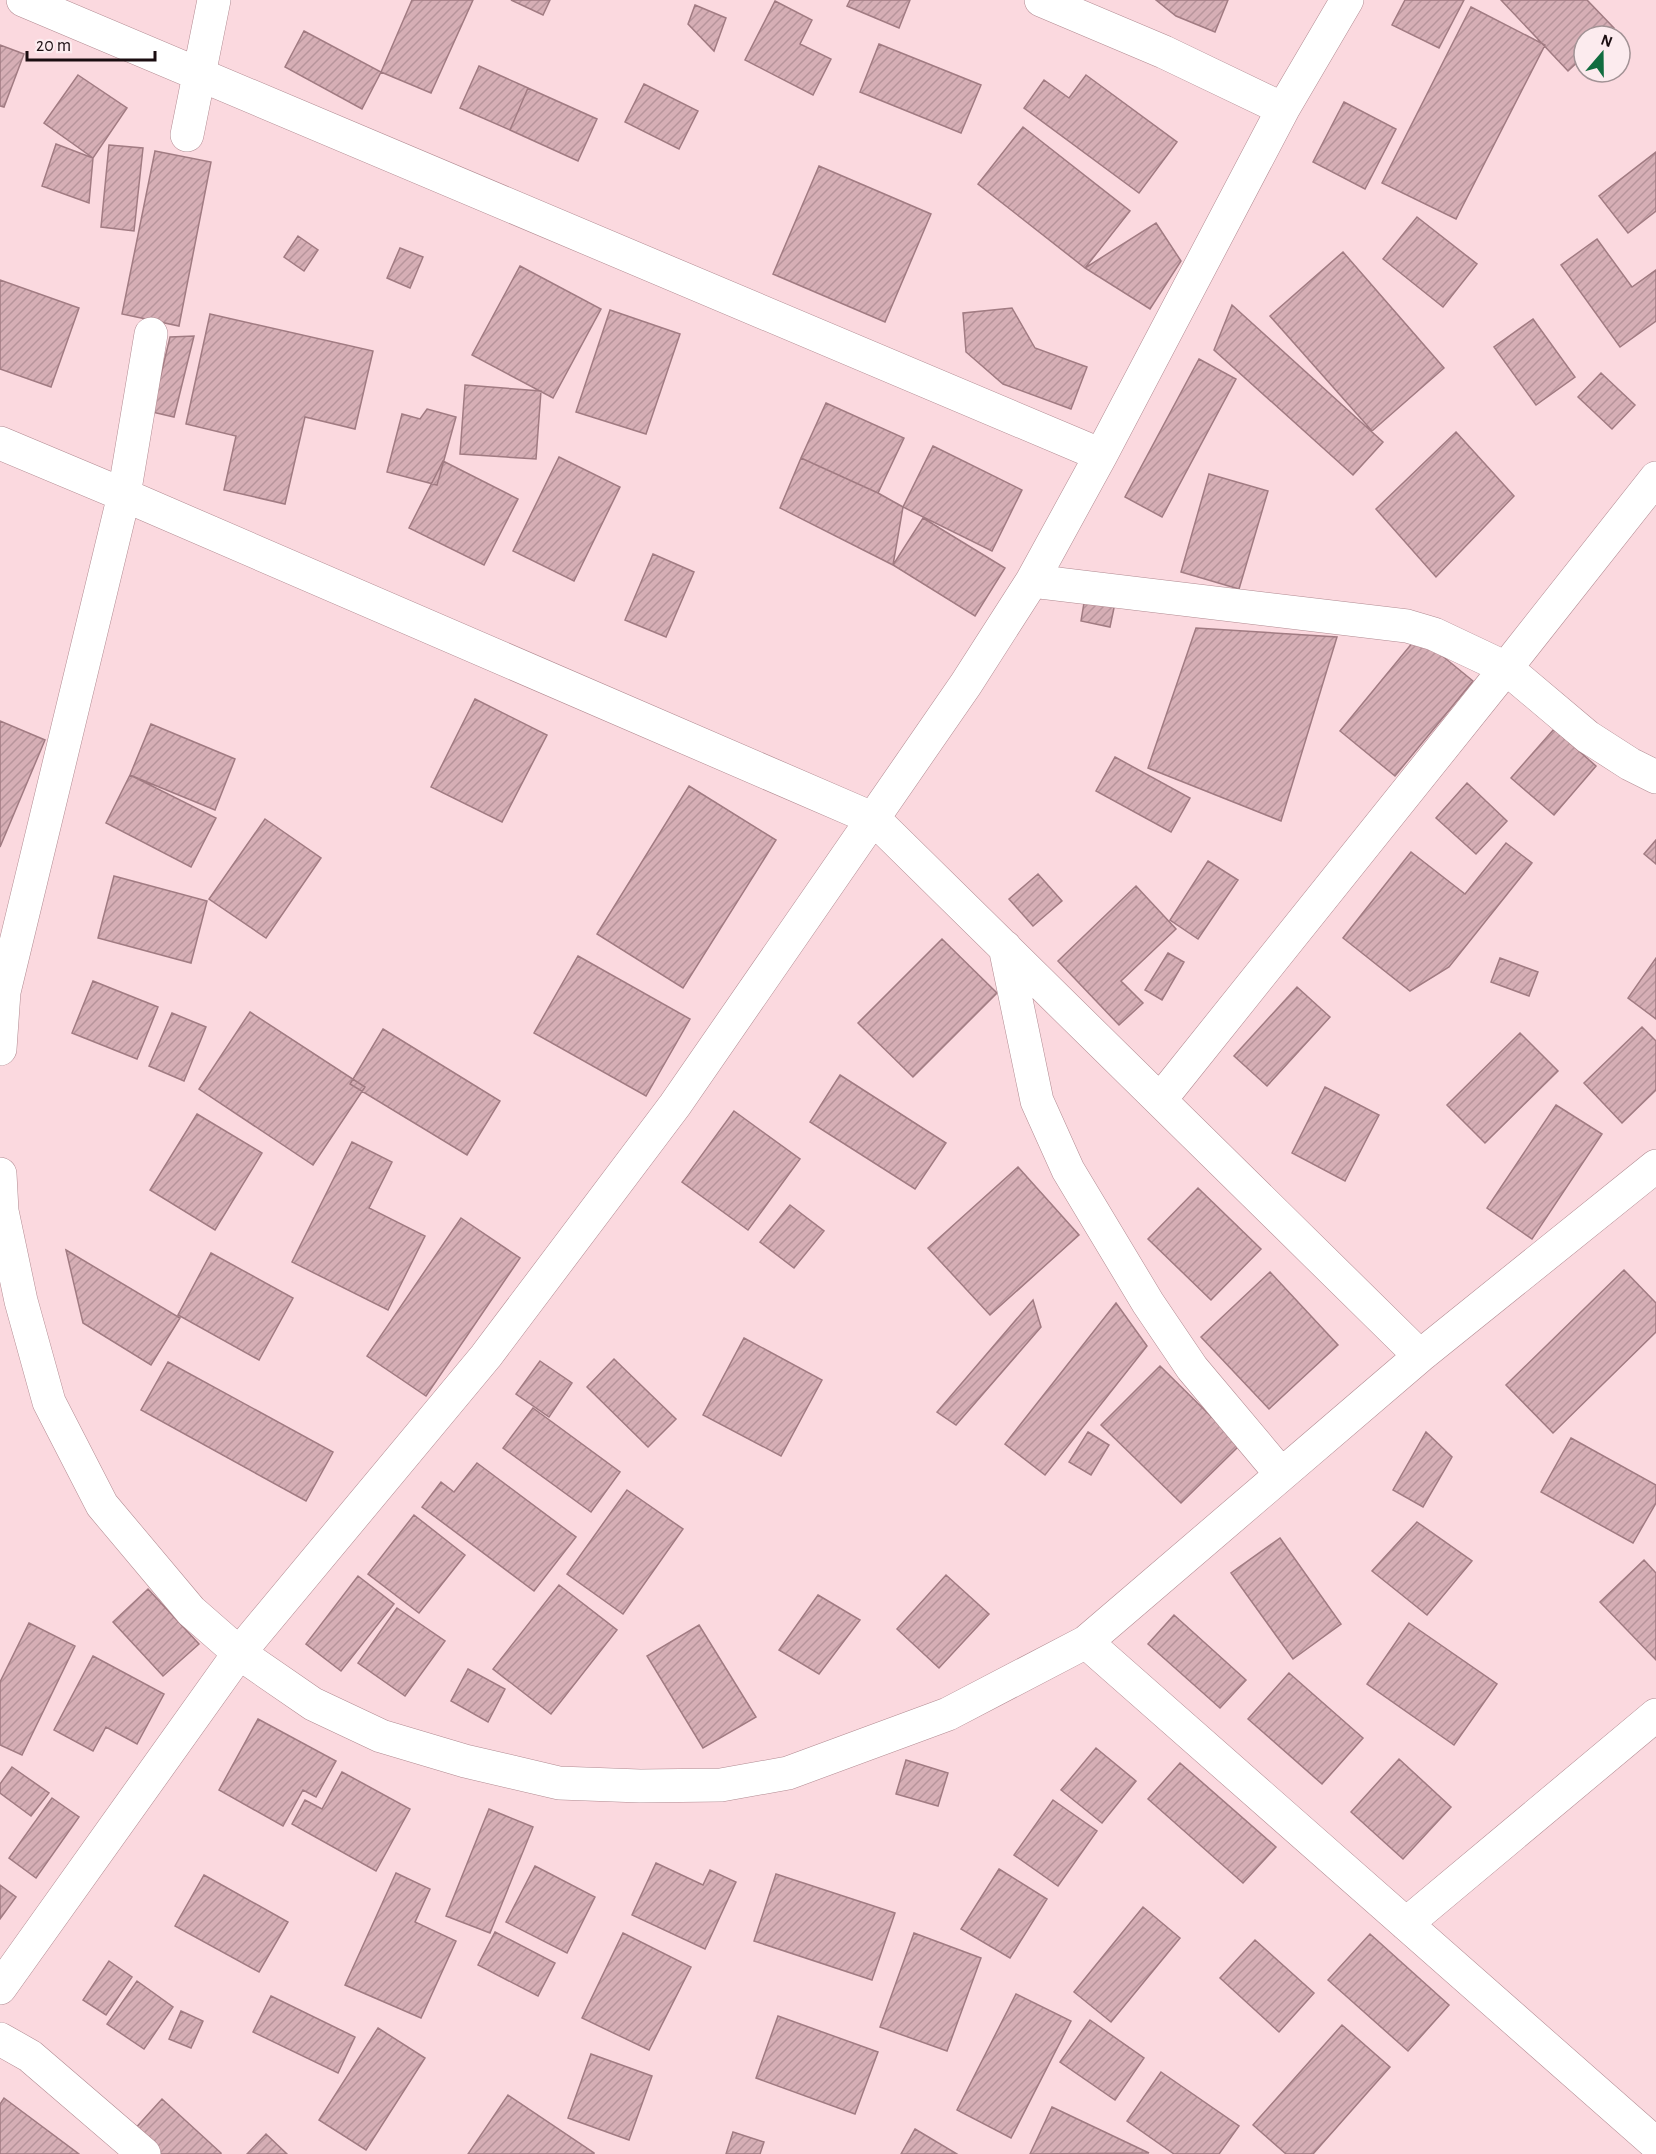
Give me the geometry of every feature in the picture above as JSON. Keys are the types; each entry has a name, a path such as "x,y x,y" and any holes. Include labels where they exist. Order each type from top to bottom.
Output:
{"street":[{"path":"23,0 1101,455"},
{"path":"187,135 214,0"},
{"path":"1041,0 1164,52 1283,109"},
{"path":"0,1988 239,1653 486,1356 675,1105 966,684 1032,581 1283,109 1347,0"},
{"path":"0,1049 4,992 124,495 151,334"},
{"path":"0,443 874,819 1420,1356"},
{"path":"1160,1100 1656,478"},
{"path":"1032,581 1407,626 1434,634 1506,668 1587,737 1656,777"},
{"path":"1005,947 1037,1101 1068,1170 1148,1303 1192,1368 1281,1474"},
{"path":"0,1174 2,1211 18,1290 49,1402 102,1504 191,1611 239,1653 313,1704 381,1736 465,1761 559,1783 709,1786 788,1773 876,1742 948,1714 1086,1642 1420,1356 1656,1166"},
{"path":"1086,1642 1656,2144"},
{"path":"1406,1924 1656,1715"},
{"path":"0,2039 30,2056 113,2142 144,2154"}],"building":[{"path":"412,0 473,0 431,93 381,72"},
{"path":"511,0 550,0 543,15"},
{"path":"850,0 910,0 899,28 847,6"},
{"path":"1156,0 1228,0 1215,32 1176,16"},
{"path":"1405,0 1464,0 1439,48 1392,25"},
{"path":"1501,0 1587,0 1610,24 1572,24 1572,67 1568,71"},
{"path":"775,1 812,20 800,44 831,59 813,95 745,60"},
{"path":"695,5 726,18 714,51 688,24"},
{"path":"1471,7 1545,45 1456,219 1382,183"},
{"path":"304,31 381,72 362,109 285,67"},
{"path":"879,44 981,85 961,133 860,92"},
{"path":"0,45 24,54 4,107 0,106"},
{"path":"479,66 528,88 510,130 460,108"},
{"path":"78,75 127,108 93,158 44,123"},
{"path":"1086,75 1177,142 1139,193 1024,108 1044,80 1069,98"},
{"path":"644,84 698,111 679,149 625,122"},
{"path":"528,88 597,119 578,161 510,130"},
{"path":"1344,102 1396,129 1365,189 1313,162"},
{"path":"1023,127 1130,211 1085,268 978,184"},
{"path":"56,144 93,158 89,203 42,186"},
{"path":"109,145 143,148 134,231 101,227"},
{"path":"155,151 211,162 179,326 122,314"},
{"path":"1656,152 1656,211 1628,233 1599,196"},
{"path":"819,166 931,214 885,322 773,274"},
{"path":"1417,217 1477,264 1443,307 1383,259"},
{"path":"1156,223 1181,261 1150,309 1085,268"},
{"path":"298,236 318,250 304,271 284,257"},
{"path":"1597,239 1632,287 1656,270 1656,321 1620,347 1561,265"},
{"path":"400,248 423,257 410,288 387,278"},
{"path":"1343,252 1444,368 1372,431 1270,316"},
{"path":"520,266 601,309 553,398 472,355"},
{"path":"0,280 79,308 51,387 0,369"},
{"path":"1232,305 1383,442 1353,475 1214,350"},
{"path":"1012,308 1035,348 1087,367 1071,409 1003,384 966,352 963,313"},
{"path":"610,310 680,334 646,434 576,412"},
{"path":"210,314 373,351 355,429 305,417 285,504 224,490 236,436 186,424"},
{"path":"1533,319 1575,377 1536,405 1494,347"},
{"path":"194,336 174,417 152,412 170,337"},
{"path":"1199,359 1236,379 1162,517 1125,497"},
{"path":"1601,373 1635,405 1612,429 1578,397"},
{"path":"465,385 541,391 536,459 460,454"},
{"path":"826,403 904,438 878,493 801,458"},
{"path":"427,409 456,417 437,485 387,472 402,414 420,419"},
{"path":"1456,432 1514,496 1436,577 1376,509"},
{"path":"933,446 1022,490 992,551 903,507"},
{"path":"559,457 620,487 574,581 513,551"},
{"path":"801,458 903,507 893,565 780,508"},
{"path":"443,461 518,499 484,565 409,528"},
{"path":"1209,474 1268,491 1239,589 1181,572"},
{"path":"923,518 1005,568 975,616 893,565"},
{"path":"653,554 694,572 666,637 625,620"},
{"path":"1085,597 1115,603 1110,627 1081,621"},
{"path":"1196,628 1337,637 1281,821 1148,768"},
{"path":"1418,636 1473,681 1395,776 1340,731"},
{"path":"475,699 547,735 502,822 431,787"},
{"path":"0,721 45,740 0,847"},
{"path":"151,724 235,759 215,810 130,775"},
{"path":"1554,729 1596,766 1554,815 1511,778"},
{"path":"1115,757 1190,798 1171,832 1096,791"},
{"path":"130,775 216,818 191,867 106,823"},
{"path":"1467,783 1507,821 1476,854 1436,818"},
{"path":"689,786 776,840 683,988 597,934"},
{"path":"265,819 321,858 266,938 209,899"},
{"path":"1656,840 1656,864 1644,854"},
{"path":"1506,843 1532,863 1449,967 1410,991 1343,938 1411,852 1465,894"},
{"path":"1208,861 1238,880 1198,939 1170,920"},
{"path":"1038,874 1062,901 1033,926 1009,899"},
{"path":"114,876 207,901 191,963 98,938"},
{"path":"1136,886 1176,929 1121,981 1143,1003 1119,1025 1058,961"},
{"path":"942,939 997,993 913,1077 858,1023"},
{"path":"1168,953 1184,962 1162,1000 1145,990"},
{"path":"578,956 690,1019 646,1096 534,1033"},
{"path":"1500,958 1538,972 1529,996 1491,982"},
{"path":"1656,958 1656,1019 1628,998"},
{"path":"93,981 158,1007 137,1059 72,1033"},
{"path":"1297,987 1330,1017 1267,1086 1234,1056"},
{"path":"250,1012 365,1087 313,1165 199,1089"},
{"path":"172,1013 206,1027 184,1081 149,1066"},
{"path":"1642,1027 1656,1041 1656,1090 1622,1123 1584,1083"},
{"path":"383,1029 500,1101 467,1155 350,1084"},
{"path":"1520,1033 1558,1071 1485,1143 1447,1105"},
{"path":"840,1075 946,1143 915,1189 810,1122"},
{"path":"1325,1087 1379,1115 1345,1181 1292,1153"},
{"path":"1556,1105 1602,1134 1532,1239 1487,1208"},
{"path":"734,1111 800,1159 748,1230 682,1182"},
{"path":"197,1114 262,1153 215,1230 150,1190"},
{"path":"352,1142 392,1162 369,1208 425,1236 388,1310 292,1262"},
{"path":"1018,1167 1079,1235 990,1315 928,1248"},
{"path":"1198,1188 1261,1249 1211,1300 1148,1239"},
{"path":"790,1205 824,1231 794,1268 760,1242"},
{"path":"461,1218 520,1258 426,1396 367,1356"},
{"path":"66,1250 180,1318 151,1365 83,1323"},
{"path":"211,1253 293,1298 259,1360 178,1315"},
{"path":"1624,1270 1656,1303 1656,1332 1553,1433 1506,1385"},
{"path":"1270,1272 1338,1345 1269,1409 1201,1337"},
{"path":"1033,1300 1041,1327 956,1425 937,1412"},
{"path":"1116,1303 1147,1346 1045,1475 1005,1444"},
{"path":"744,1338 822,1380 781,1456 703,1415"},
{"path":"614,1359 676,1419 648,1447 587,1387"},
{"path":"540,1361 572,1383 549,1417 516,1394"},
{"path":"168,1362 333,1452 306,1501 141,1410"},
{"path":"1160,1366 1240,1445 1181,1503 1101,1425"},
{"path":"533,1408 620,1472 591,1512 503,1448"},
{"path":"1088,1432 1109,1445 1091,1475 1069,1462"},
{"path":"1426,1432 1452,1457 1423,1507 1393,1490"},
{"path":"1571,1438 1656,1485 1656,1503 1633,1543 1541,1492"},
{"path":"477,1463 576,1537 534,1591 422,1507 441,1482 454,1492"},
{"path":"627,1490 683,1529 623,1614 567,1574"},
{"path":"414,1515 465,1555 419,1613 368,1574"},
{"path":"1417,1522 1472,1561 1427,1615 1372,1571"},
{"path":"1280,1538 1341,1624 1293,1659 1231,1573"},
{"path":"1644,1560 1656,1573 1656,1660 1600,1602"},
{"path":"946,1575 989,1614 939,1668 897,1629"},
{"path":"358,1576 394,1604 341,1671 306,1644"},
{"path":"559,1585 617,1630 551,1714 493,1669"},
{"path":"148,1589 199,1644 163,1676 113,1622"},
{"path":"818,1595 860,1620 819,1674 779,1650"},
{"path":"397,1608 445,1641 405,1696 358,1663"},
{"path":"1174,1615 1246,1680 1220,1708 1148,1644"},
{"path":"29,1623 75,1646 22,1755 0,1745 0,1682"},
{"path":"1409,1623 1497,1684 1454,1745 1367,1684"},
{"path":"699,1625 756,1717 703,1748 647,1656"},
{"path":"93,1656 164,1694 137,1744 106,1727 93,1751 54,1730"},
{"path":"468,1669 505,1689 488,1722 451,1701"},
{"path":"1289,1673 1363,1738 1322,1784 1248,1719"},
{"path":"258,1719 336,1761 316,1797 303,1790 283,1826 219,1790"},
{"path":"1096,1748 1136,1781 1102,1823 1061,1790"},
{"path":"1399,1759 1451,1807 1403,1859 1351,1812"},
{"path":"906,1760 948,1773 938,1806 896,1794"},
{"path":"1180,1763 1276,1847 1243,1883 1148,1799"},
{"path":"12,1767 49,1793 31,1816 0,1793 0,1784"},
{"path":"342,1772 410,1809 376,1871 292,1824 305,1800 322,1809"},
{"path":"52,1798 79,1817 36,1878 9,1858"},
{"path":"1053,1800 1097,1831 1058,1886 1014,1855"},
{"path":"489,1809 533,1827 490,1933 446,1916"},
{"path":"656,1863 703,1885 710,1870 736,1882 705,1949 632,1915"},
{"path":"535,1866 595,1897 567,1953 506,1922"},
{"path":"999,1869 1047,1899 1010,1958 961,1929"},
{"path":"396,1873 430,1889 415,1922 456,1941 421,2018 345,1985"},
{"path":"776,1874 895,1913 872,1980 754,1941"},
{"path":"204,1875 288,1922 259,1972 175,1926"},
{"path":"0,1885 16,1897 0,1919"},
{"path":"1143,1907 1180,1938 1111,2022 1074,1992"},
{"path":"495,1932 555,1963 538,1996 478,1965"},
{"path":"623,1933 691,1967 649,2050 582,2018"},
{"path":"914,1933 981,1958 947,2051 880,2027"},
{"path":"1370,1934 1449,2005 1408,2051 1328,1980"},
{"path":"1255,1940 1314,1993 1279,2032 1220,1978"},
{"path":"109,1961 132,1977 106,2015 83,2000"},
{"path":"137,1981 173,2007 144,2049 107,2024"},
{"path":"1016,1994 1071,2021 1011,2138 957,2110"},
{"path":"271,1996 355,2037 338,2073 253,2032"},
{"path":"181,2011 203,2021 191,2048 169,2039"},
{"path":"778,2016 878,2052 855,2114 756,2078"},
{"path":"1090,2020 1144,2058 1115,2100 1060,2062"},
{"path":"1342,2025 1390,2067 1313,2154 1286,2154 1253,2125"},
{"path":"378,2028 425,2058 366,2150 319,2120"},
{"path":"591,2054 652,2076 629,2140 568,2118"},
{"path":"1161,2072 1239,2126 1219,2154 1174,2154 1127,2121"},
{"path":"508,2095 594,2153 594,2154 468,2154"},
{"path":"4,2098 79,2154 0,2154 0,2104"},
{"path":"162,2099 221,2154 158,2154 133,2131"},
{"path":"1052,2107 1149,2153 1030,2154"},
{"path":"915,2129 957,2154 901,2154"},
{"path":"733,2132 764,2142 760,2154 726,2154"},
{"path":"266,2134 287,2154 247,2154"}]}
